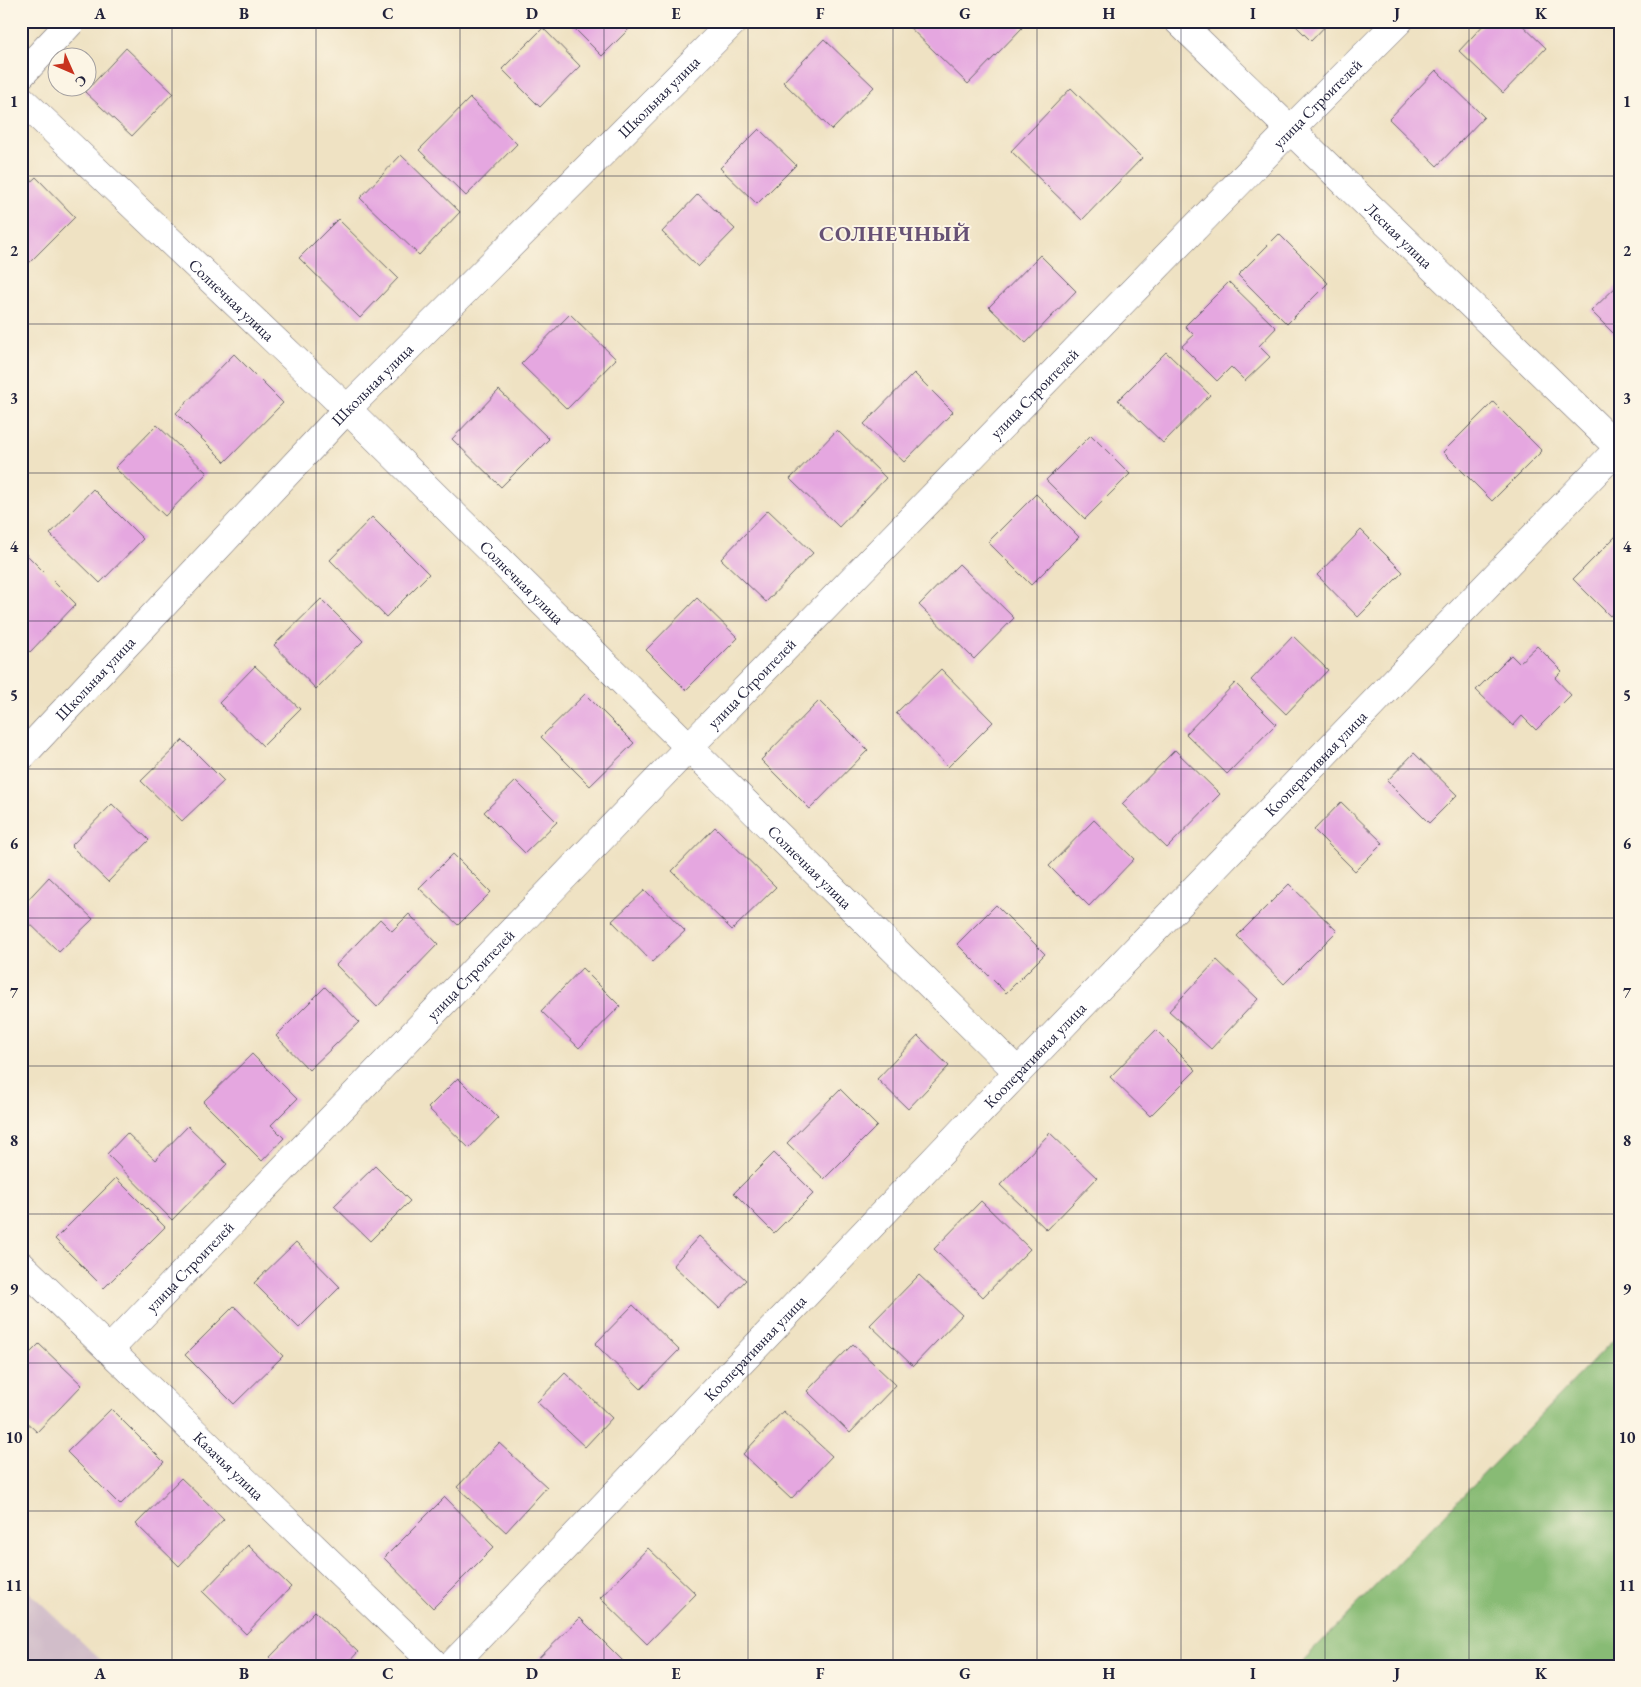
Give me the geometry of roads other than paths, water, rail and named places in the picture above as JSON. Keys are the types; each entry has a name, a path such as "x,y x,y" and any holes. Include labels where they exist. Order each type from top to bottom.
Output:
{"street":[{"path":"21,75 72,21"},
{"name":"Школьная улица","path":"21,757 347,409 734,21"},
{"name":"Лесная улица","path":"1178,21 1619,448"},
{"name":"улица Строителей","path":"110,1350 690,746 1290,130 1399,21"},
{"name":"Солнечная улица","path":"21,99 347,409 1018,1072"},
{"name":"Кооперативная улица","path":"451,1666 1018,1072 1619,448"},
{"name":"Казачья улица","path":"21,1265 437,1666"}],"district":[{"name":"СОЛНЕЧНЫЙ","path":"895,234"}]}
